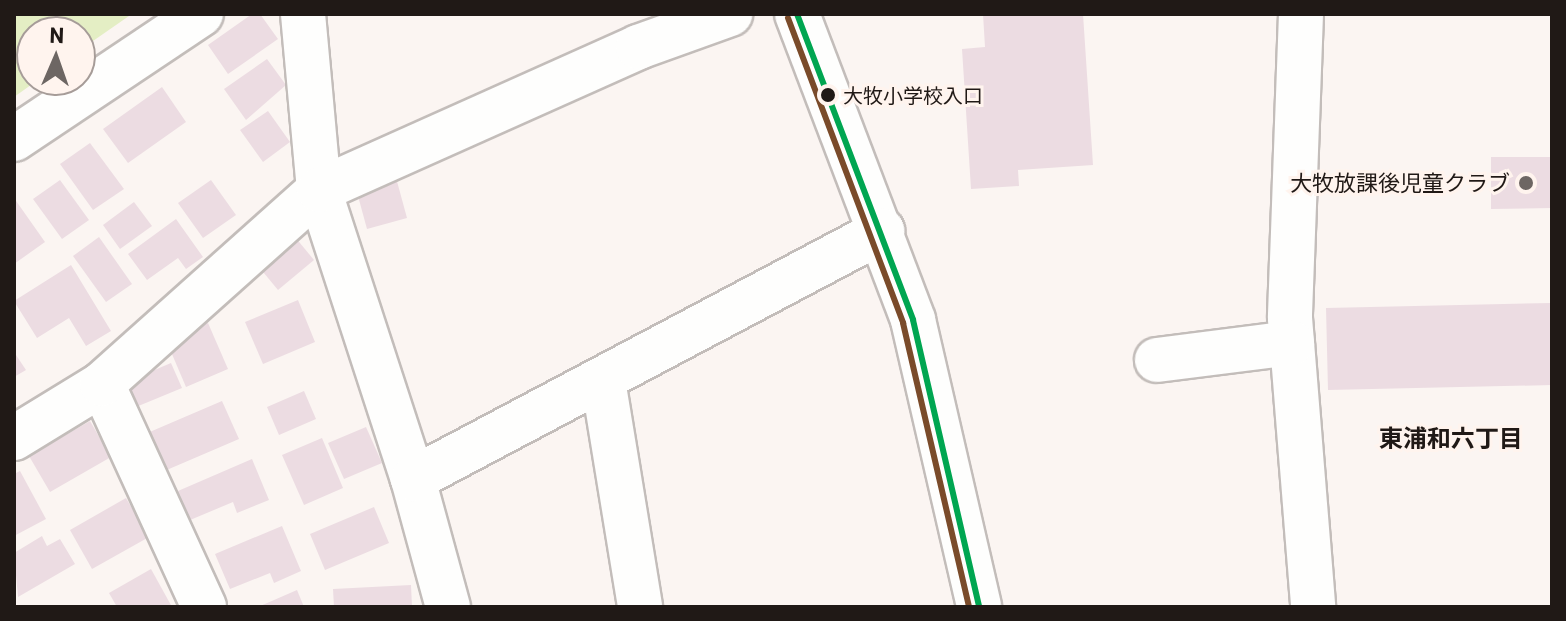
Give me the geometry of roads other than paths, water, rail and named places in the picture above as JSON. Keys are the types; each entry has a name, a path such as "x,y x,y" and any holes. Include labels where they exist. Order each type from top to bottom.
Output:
{"street":[{"path":"14,139 201,14"},
{"path":"303,14 319,190 413,479 448,607"},
{"path":"14,438 102,384 319,190 638,47 730,14"},
{"path":"797,14 882,231 913,320 979,607"},
{"path":"1301,14 1292,343 1313,607"},
{"path":"413,479 882,231"},
{"path":"1157,360 1292,343"},
{"path":"603,380 640,607"},
{"path":"102,384 204,607"}],"place":[{"name":"大牧小学校入口","path":"828,95"},
{"name":"大牧放課後児童クラブ","path":"1526,183"}],"district":[{"name":"東浦和六丁目","path":"1451,438"}]}
